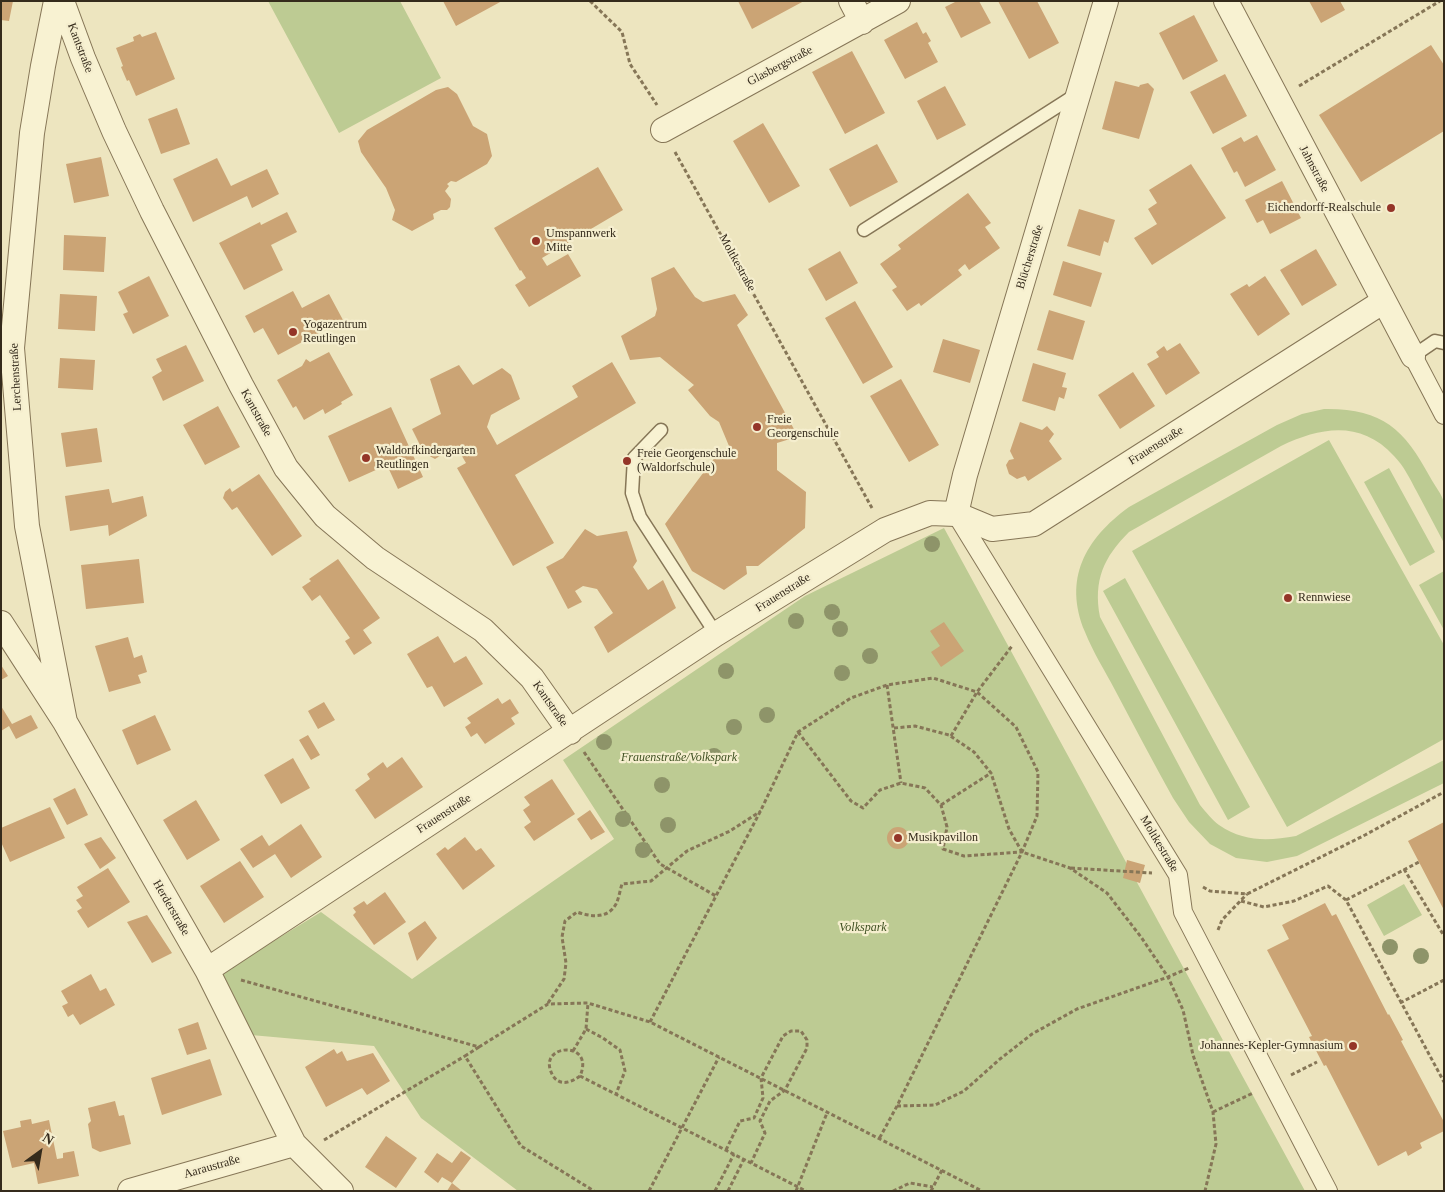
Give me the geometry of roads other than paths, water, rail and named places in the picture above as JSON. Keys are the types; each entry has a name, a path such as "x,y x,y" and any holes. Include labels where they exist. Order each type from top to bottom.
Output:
{"street":[{"name":"Lerchenstraße","path":"56,1 32,133 12,348 27,526 65,722"},
{"name":"Kantstraße","path":"62,1 83,58 152,211 236,377 286,468 325,516 375,558 482,630 532,678 570,732"},
{"path":"851,1 862,22"},
{"name":"Glasbergstraße","path":"663,130 898,1"},
{"name":"Blücherstraße","path":"956,514 965,475 1106,1"},
{"name":"Jahnstraße","path":"1226,1 1444,415"},
{"name":"Frauenstraße","path":"207,970 716,634 885,530 930,514 956,514 992,529 1034,524 1384,302"},
{"name":"Moltkestraße","path":"956,514 1178,875 1182,912 1328,1191"},
{"name":"Herderstraße","path":"1,623 65,722 207,970 294,1144 341,1191"},
{"name":"Aaraustraße","path":"130,1191 294,1144"}],"lane":[{"path":"864,230 1079,92"},
{"path":"1413,356 1439,342"},
{"path":"661,430 634,458 632,493 640,517 716,634"}],"place":[{"name":"Eichendorff-Realschule","path":"1391,208"},
{"name":"Umspannwerk Mitte","path":"536,241"},
{"name":"Yogazentrum Reutlingen","path":"293,332"},
{"name":"Freie Georgenschule","path":"757,427"},
{"name":"Waldorfkindergarten Reutlingen","path":"366,458"},
{"name":"Freie Georgenschule (Waldorfschule)","path":"627,461"},
{"name":"Rennwiese","path":"1288,598"},
{"name":"Musikpavillon","path":"898,838"},
{"name":"Johannes-Kepler-Gymnasium","path":"1353,1046"}],"park label":[{"name":"Frauenstraße/Volkspark","path":"679,758"},
{"name":"Volkspark","path":"863,928"}]}
